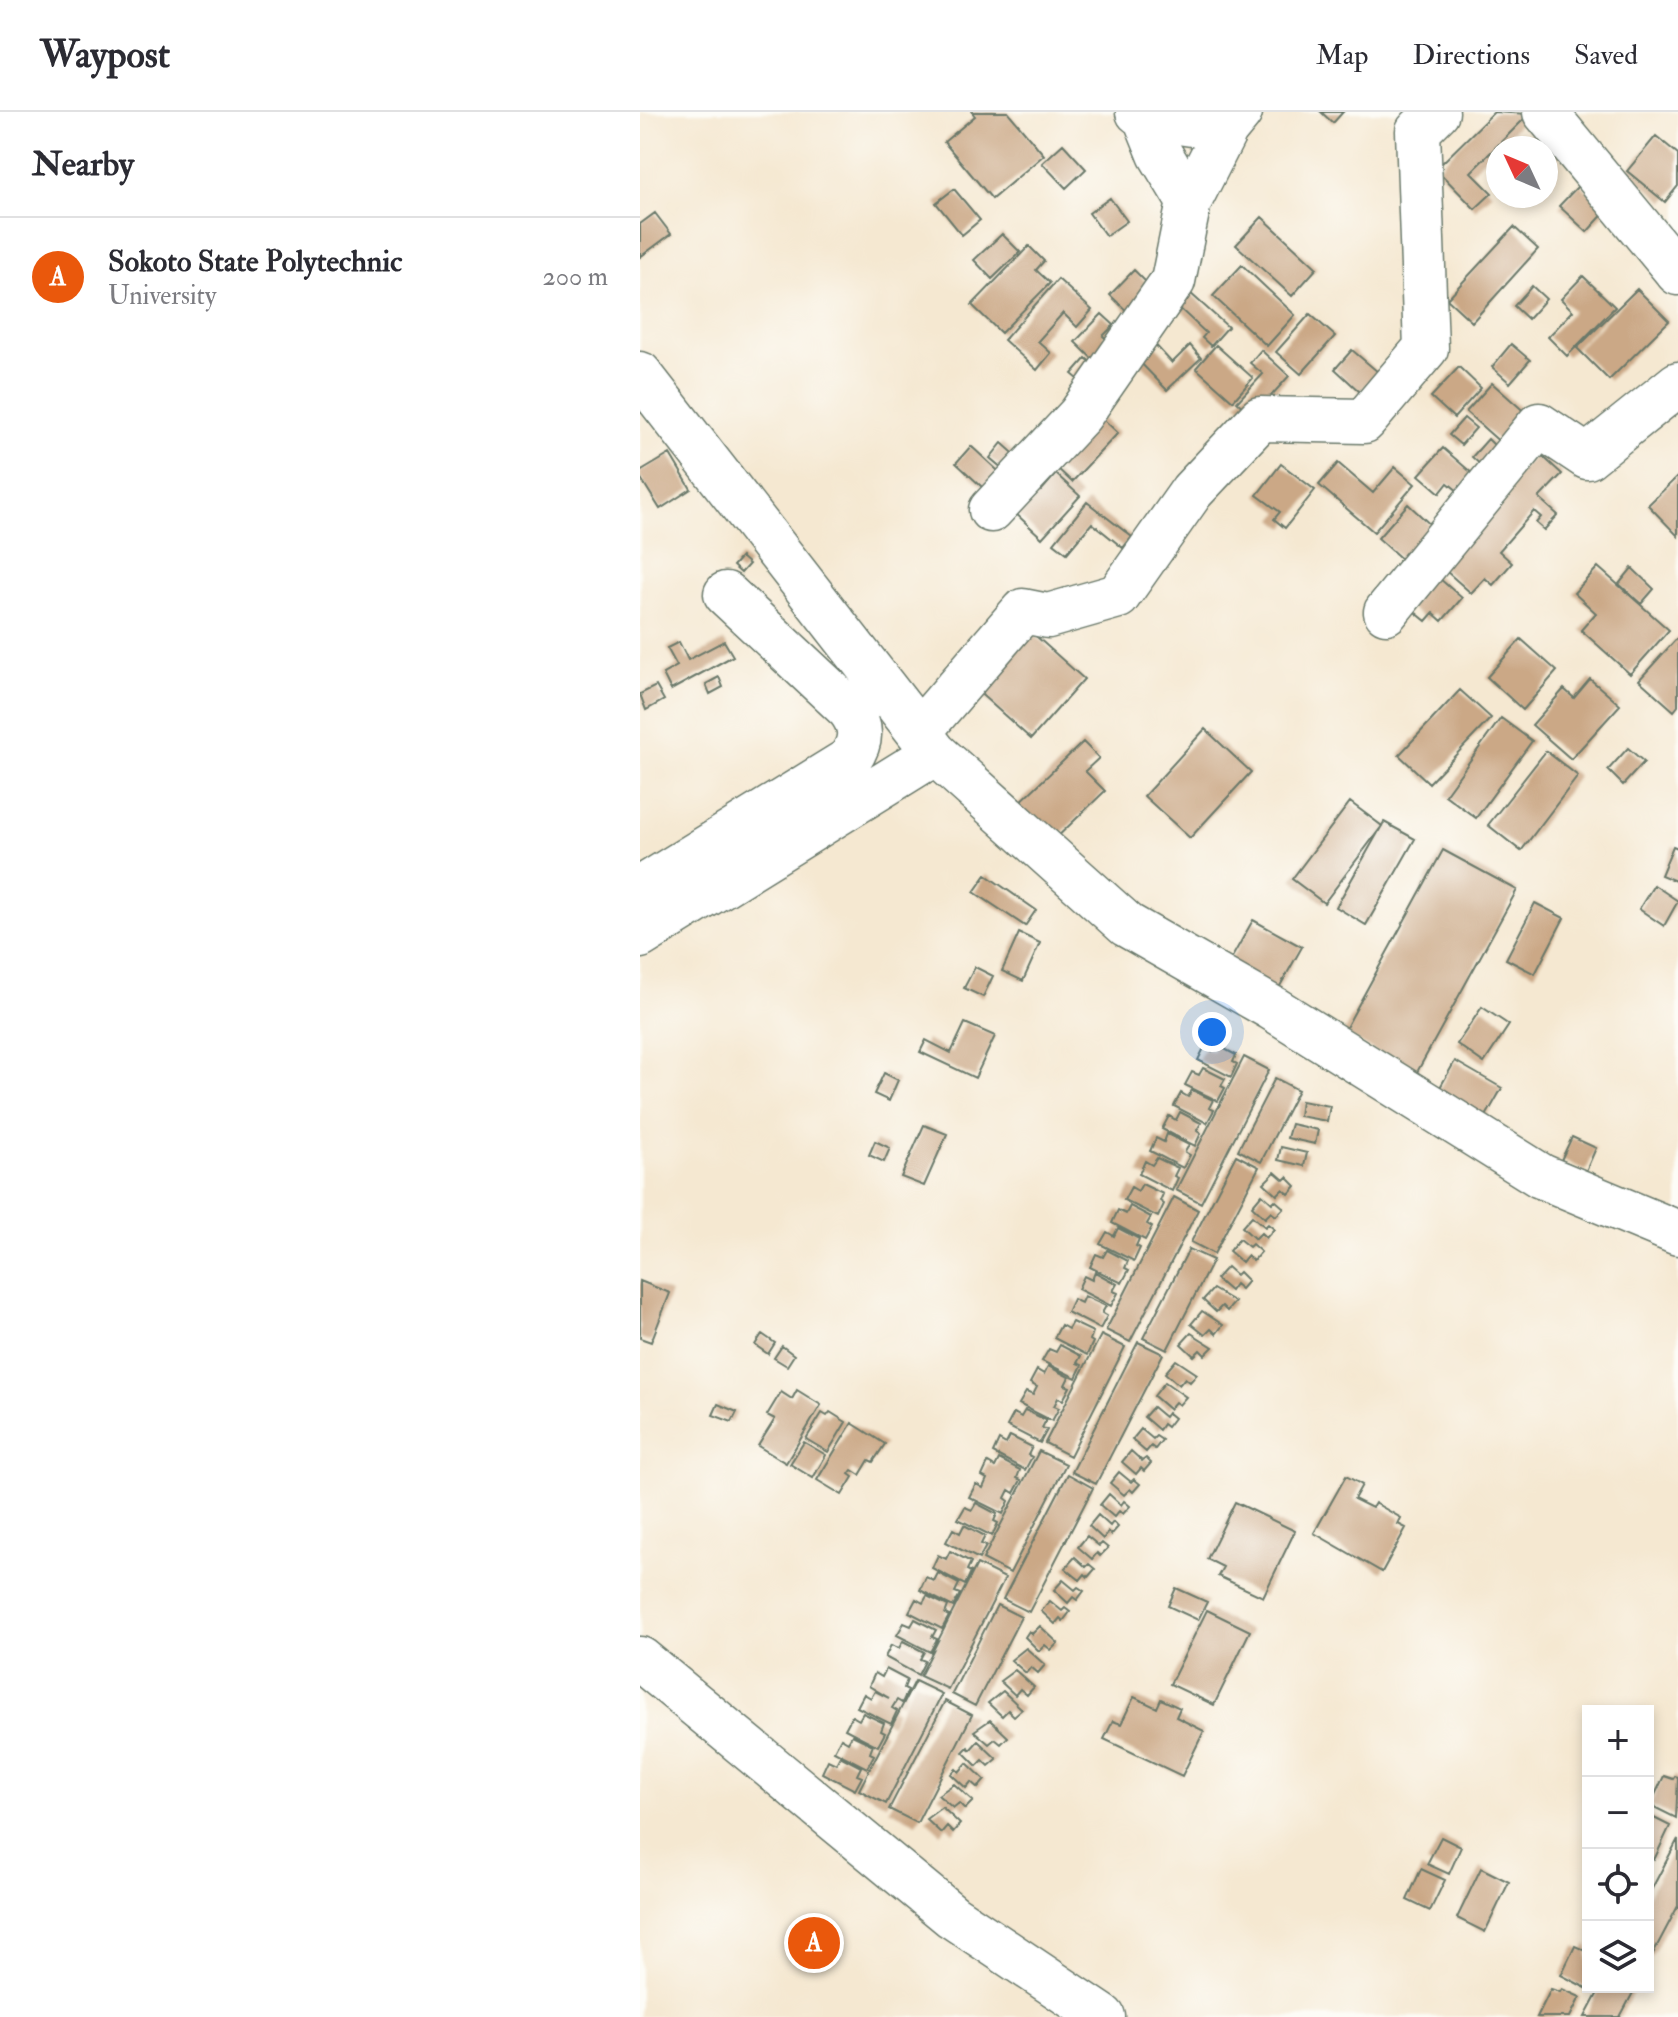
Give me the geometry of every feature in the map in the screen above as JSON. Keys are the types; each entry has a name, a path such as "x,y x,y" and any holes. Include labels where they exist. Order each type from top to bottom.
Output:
{"street":[{"path":"640,936 927,743 1023,611 1048,616 1118,596 1192,491 1260,419 1364,421 1426,348 1418,131 1437,112"},
{"path":"1545,112 1678,273"},
{"path":"991,510 1080,415 1173,281 1189,202 1233,120 1142,115 1160,154 1189,202"},
{"path":"640,374 927,743 1127,925 1272,1008 1541,1176 1678,1233"},
{"path":"1386,612 1539,425 1587,457 1678,384"},
{"path":"640,889 849,760 860,739 856,718 849,709 726,594"},
{"path":"640,1659 952,1916 1103,2017"}],"building":[{"path":"972,112 1008,112 1044,155 992,199 944,142 975,116"},
{"path":"1321,112 1343,112 1333,123"},
{"path":"1494,112 1529,114 1507,136 1486,136 1486,157 1471,172 1486,187 1486,199 1475,209 1436,169"},
{"path":"1656,136 1678,154 1678,186 1665,202 1627,171"},
{"path":"1063,144 1086,169 1066,188 1042,163"},
{"path":"1580,184 1608,209 1587,232 1559,206"},
{"path":"954,189 980,220 962,235 936,203"},
{"path":"1110,198 1127,221 1106,236 1089,213"},
{"path":"655,213 671,234 640,257 640,224"},
{"path":"1262,217 1317,268 1292,296 1236,245"},
{"path":"1514,227 1538,249 1472,322 1447,299"},
{"path":"1002,234 1020,252 992,279 974,260"},
{"path":"1029,246 1044,261 1036,270 1050,283 1001,333 972,305"},
{"path":"1242,265 1295,315 1267,346 1213,296"},
{"path":"1134,270 1157,293 1134,318 1110,295"},
{"path":"1583,276 1615,307 1567,356 1548,337 1573,311 1561,299"},
{"path":"1058,279 1092,310 1077,327 1063,313 1038,341 1051,353 1037,370 1004,340"},
{"path":"1532,286 1546,299 1528,319 1514,306"},
{"path":"1637,289 1669,321 1609,380 1577,348"},
{"path":"1189,292 1228,327 1211,346 1202,338 1206,333 1177,306"},
{"path":"1102,314 1114,325 1103,336 1119,351 1102,368 1075,342"},
{"path":"1310,314 1335,336 1301,374 1276,352"},
{"path":"1151,340 1172,363 1190,345 1201,358 1167,390 1134,356"},
{"path":"1511,344 1530,360 1510,383 1492,367"},
{"path":"1216,345 1253,378 1233,401 1196,368"},
{"path":"1261,350 1289,376 1253,416 1237,402 1263,374 1250,363"},
{"path":"1352,350 1378,372 1360,392 1335,369"},
{"path":"1086,358 1103,373 1090,389 1072,374"},
{"path":"1459,367 1481,388 1454,418 1431,397"},
{"path":"1492,383 1528,415 1502,444 1466,412"},
{"path":"1102,418 1118,433 1072,482 1056,467"},
{"path":"1464,418 1476,428 1461,445 1449,435"},
{"path":"1488,439 1497,448 1482,466 1472,457"},
{"path":"1002,443 1021,460 1009,474 990,458"},
{"path":"971,446 1010,482 994,498 956,463"},
{"path":"1443,448 1473,474 1458,491 1448,483 1440,493 1419,475"},
{"path":"1538,452 1562,474 1539,498 1558,515 1544,530 1536,523 1541,517 1534,511 1499,551 1512,563 1493,585 1485,578 1471,593 1438,564"},
{"path":"670,454 691,489 660,509 640,472"},
{"path":"1338,463 1373,493 1395,467 1415,484 1374,532 1319,485"},
{"path":"1281,464 1315,490 1285,528 1274,519 1280,512 1257,495"},
{"path":"1056,474 1080,496 1042,538 1013,511 1036,486 1041,491"},
{"path":"1678,476 1678,536 1648,505"},
{"path":"1087,502 1132,537 1123,548 1092,523 1067,553 1054,543"},
{"path":"1408,504 1436,530 1406,563 1378,538"},
{"path":"741,557 749,564 741,573 733,566"},
{"path":"1598,567 1669,630 1630,674 1581,630 1596,613 1574,593"},
{"path":"1632,568 1654,589 1641,604 1619,584"},
{"path":"1432,572 1462,598 1442,621 1433,613 1426,621 1410,608"},
{"path":"1027,628 1084,679 1031,739 974,688"},
{"path":"1678,637 1678,706 1674,711 1639,680"},
{"path":"1521,639 1557,671 1523,710 1487,677"},
{"path":"724,641 733,656 671,690 663,674 677,666 667,648 679,642 688,660"},
{"path":"719,677 723,687 710,694 706,684"},
{"path":"1590,679 1620,705 1571,759 1532,725 1564,689 1574,698"},
{"path":"656,686 664,700 646,710 640,694"},
{"path":"1460,690 1491,718 1429,783 1399,755"},
{"path":"1501,718 1532,741 1476,818 1445,795"},
{"path":"1205,729 1251,772 1190,838 1144,796"},
{"path":"1083,742 1099,758 1085,771 1105,791 1051,843 1016,806"},
{"path":"1628,748 1644,762 1623,785 1608,770"},
{"path":"1546,751 1578,776 1521,851 1488,825"},
{"path":"1350,802 1382,826 1324,903 1292,879"},
{"path":"1384,822 1415,839 1366,925 1336,907"},
{"path":"1673,846 1678,848 1678,882 1661,875"},
{"path":"1443,850 1517,890 1416,1074 1343,1033"},
{"path":"986,875 1036,910 1025,926 974,892"},
{"path":"1654,885 1678,901 1664,926 1639,909"},
{"path":"1535,903 1564,918 1535,974 1506,959"},
{"path":"1253,920 1302,947 1275,995 1226,968"},
{"path":"1019,933 1040,943 1023,981 1002,971"},
{"path":"975,967 993,976 983,997 964,988"},
{"path":"1482,1007 1509,1025 1484,1063 1457,1044"},
{"path":"965,1023 995,1036 975,1078 920,1052 926,1040 951,1053"},
{"path":"1215,1044 1236,1055 1233,1062 1237,1064 1231,1077 1198,1060 1204,1048 1212,1051"},
{"path":"1244,1057 1269,1070 1201,1203 1176,1190"},
{"path":"1455,1061 1502,1088 1485,1118 1438,1091"},
{"path":"1203,1068 1225,1079 1221,1086 1225,1088 1218,1101 1185,1085 1192,1072 1199,1075"},
{"path":"884,1073 898,1080 889,1101 874,1094"},
{"path":"1275,1078 1298,1090 1261,1162 1238,1150"},
{"path":"1192,1090 1213,1100 1209,1108 1214,1110 1207,1123 1174,1106 1181,1093 1188,1097"},
{"path":"1301,1101 1330,1106 1327,1121 1299,1116"},
{"path":"1180,1112 1201,1123 1197,1130 1201,1133 1195,1146 1162,1129 1169,1116 1176,1120"},
{"path":"1291,1124 1318,1130 1315,1144 1287,1138"},
{"path":"924,1125 947,1134 924,1186 901,1177"},
{"path":"1167,1134 1189,1145 1185,1152 1190,1155 1183,1168 1150,1151 1156,1138 1164,1142"},
{"path":"1572,1137 1596,1148 1586,1171 1561,1160"},
{"path":"875,1141 890,1148 884,1162 869,1155"},
{"path":"1281,1147 1307,1153 1304,1166 1278,1160"},
{"path":"1236,1155 1259,1167 1214,1254 1191,1242"},
{"path":"1157,1158 1178,1168 1174,1176 1178,1178 1172,1191 1139,1174 1145,1161 1152,1165"},
{"path":"1275,1172 1284,1180 1287,1177 1296,1186 1289,1194 1283,1189 1277,1195 1264,1183"},
{"path":"1142,1184 1163,1194 1160,1201 1164,1204 1158,1217 1124,1200 1131,1187 1138,1191"},
{"path":"1262,1194 1284,1208 1276,1216 1271,1212 1265,1218 1252,1206"},
{"path":"1174,1197 1198,1210 1130,1342 1106,1330"},
{"path":"1130,1206 1151,1217 1147,1224 1152,1227 1145,1240 1112,1223 1118,1210 1126,1214"},
{"path":"1252,1216 1265,1227 1268,1224 1274,1229 1266,1238 1261,1233 1255,1239 1242,1227"},
{"path":"1118,1228 1139,1239 1136,1246 1140,1248 1134,1261 1100,1244 1107,1232 1114,1236"},
{"path":"1239,1239 1261,1252 1253,1261 1247,1256 1242,1262 1229,1251"},
{"path":"1189,1249 1213,1260 1167,1350 1143,1338"},
{"path":"1107,1250 1128,1261 1125,1268 1129,1270 1122,1283 1090,1267 1096,1254 1103,1257"},
{"path":"1227,1267 1236,1275 1239,1272 1248,1281 1241,1289 1235,1284 1230,1291 1216,1279"},
{"path":"1095,1272 1117,1284 1113,1291 1118,1293 1111,1306 1078,1289 1084,1276 1092,1280"},
{"path":"640,1281 670,1293 651,1342 640,1338"},
{"path":"1213,1289 1235,1302 1227,1311 1222,1306 1216,1312 1203,1300"},
{"path":"1084,1296 1106,1306 1102,1313 1107,1316 1100,1329 1067,1312 1073,1299 1081,1303"},
{"path":"1202,1311 1223,1325 1216,1334 1211,1329 1205,1335 1191,1324"},
{"path":"1072,1322 1093,1332 1090,1340 1093,1342 1087,1355 1054,1338 1061,1325 1068,1329"},
{"path":"1191,1333 1213,1347 1205,1355 1200,1350 1194,1356 1181,1344"},
{"path":"762,1334 775,1343 768,1354 755,1345"},
{"path":"1101,1335 1125,1347 1070,1456 1045,1443"},
{"path":"1138,1342 1163,1354 1096,1484 1072,1472"},
{"path":"1060,1345 1081,1356 1077,1363 1082,1365 1076,1378 1042,1361 1049,1349 1056,1352"},
{"path":"782,1346 794,1355 787,1366 774,1358"},
{"path":"1176,1360 1197,1374 1190,1382 1185,1378 1179,1385 1165,1373"},
{"path":"1048,1366 1069,1377 1065,1385 1070,1387 1063,1400 1058,1398 1054,1406 1059,1408 1052,1421 1019,1404 1026,1392 1033,1395 1037,1387 1030,1383 1037,1370 1044,1374"},
{"path":"1165,1382 1186,1397 1179,1405 1175,1402 1169,1409 1154,1396"},
{"path":"797,1390 821,1405 786,1463 758,1446 775,1419 767,1415 781,1392 792,1399"},
{"path":"718,1404 737,1412 732,1422 713,1415"},
{"path":"1153,1407 1165,1417 1168,1413 1174,1418 1167,1427 1163,1424 1159,1430 1144,1417"},
{"path":"1025,1410 1046,1420 1042,1428 1047,1430 1040,1443 1007,1426 1014,1413 1021,1417"},
{"path":"830,1412 846,1422 828,1452 806,1439 822,1413 827,1416"},
{"path":"852,1423 885,1444 873,1462 869,1460 860,1475 852,1470 849,1474 853,1477 842,1495 817,1480"},
{"path":"1141,1429 1153,1439 1156,1436 1162,1440 1155,1449 1151,1446 1146,1452 1132,1440"},
{"path":"1010,1436 1032,1447 1028,1455 1032,1457 1025,1470 993,1453 999,1440 1006,1444"},
{"path":"804,1442 826,1455 813,1478 790,1464"},
{"path":"1039,1451 1066,1464 1010,1573 983,1559"},
{"path":"1131,1451 1142,1461 1146,1458 1151,1463 1144,1471 1141,1468 1136,1474 1122,1462"},
{"path":"999,1459 1020,1470 1017,1478 1021,1480 1014,1493 1009,1490 1005,1498 1009,1501 1003,1514 969,1497 976,1484 983,1488 987,1479 982,1476 988,1463 995,1467"},
{"path":"1119,1472 1131,1482 1134,1479 1140,1484 1133,1492 1130,1489 1124,1495 1110,1483"},
{"path":"1068,1474 1093,1488 1029,1612 1003,1599"},
{"path":"1346,1476 1362,1485 1354,1499 1372,1508 1375,1503 1401,1518 1398,1524 1406,1528 1382,1572 1314,1533"},
{"path":"1109,1494 1121,1505 1124,1501 1130,1506 1123,1514 1119,1511 1114,1517 1100,1505"},
{"path":"1235,1502 1295,1531 1263,1597 1218,1576 1223,1567 1207,1559"},
{"path":"976,1503 997,1514 994,1521 998,1523 992,1536 958,1519 965,1507 972,1510"},
{"path":"1098,1515 1110,1526 1113,1522 1118,1527 1103,1539 1089,1526"},
{"path":"964,1525 985,1536 981,1544 986,1546 979,1559 946,1542 953,1529 960,1533"},
{"path":"1087,1536 1099,1546 1102,1543 1108,1548 1092,1559 1078,1547"},
{"path":"950,1551 971,1562 967,1570 971,1572 965,1585 932,1568 938,1555 946,1559"},
{"path":"1075,1557 1086,1567 1089,1564 1095,1569 1088,1577 1085,1574 1080,1580 1065,1568"},
{"path":"977,1564 1005,1578 948,1689 920,1676"},
{"path":"938,1573 959,1584 955,1592 960,1594 953,1607 920,1590 926,1577 934,1581"},
{"path":"1063,1580 1075,1590 1078,1587 1084,1591 1077,1600 1073,1597 1068,1603 1054,1590"},
{"path":"1176,1588 1207,1602 1198,1620 1168,1606"},
{"path":"927,1596 948,1606 945,1614 949,1616 942,1629 909,1612 916,1599 923,1603"},
{"path":"1050,1601 1062,1611 1065,1608 1070,1612 1063,1621 1060,1618 1055,1624 1041,1611"},
{"path":"997,1605 1021,1617 975,1706 952,1694"},
{"path":"1207,1610 1250,1631 1214,1705 1170,1684"},
{"path":"915,1619 936,1630 932,1637 937,1639 930,1652 897,1635 904,1623 911,1626"},
{"path":"1040,1626 1058,1643 1051,1650 1045,1645 1039,1651 1025,1637 1029,1631 1032,1634"},
{"path":"903,1641 924,1652 920,1659 925,1661 918,1675 885,1657 891,1645 899,1648"},
{"path":"1026,1648 1045,1665 1038,1673 1031,1667 1026,1673 1011,1660"},
{"path":"886,1669 907,1680 904,1688 908,1690 902,1703 897,1700 892,1708 897,1711 891,1724 857,1707 864,1694 871,1698 875,1691 889,1698 869,1686 875,1673 882,1677"},
{"path":"1015,1670 1034,1687 1027,1695 1020,1689 1015,1695 1000,1681"},
{"path":"915,1681 942,1694 886,1804 859,1790"},
{"path":"1003,1691 1022,1709 1014,1716 1008,1710 1002,1716 988,1703"},
{"path":"1134,1697 1157,1708 1161,1699 1180,1708 1176,1717 1204,1731 1182,1776 1104,1739 1113,1721 1121,1724"},
{"path":"945,1701 972,1715 917,1823 889,1809"},
{"path":"863,1713 884,1723 881,1731 885,1733 878,1746 845,1729 852,1716 859,1720"},
{"path":"990,1720 1008,1737 1001,1744 995,1739 989,1744 974,1731"},
{"path":"852,1735 873,1745 870,1753 874,1755 867,1768 834,1751 841,1738 848,1742"},
{"path":"978,1741 997,1759 989,1766 983,1760 977,1766 963,1752 968,1747 970,1750"},
{"path":"840,1756 861,1767 857,1775 862,1777 855,1790 822,1773 828,1760 836,1764"},
{"path":"967,1763 985,1780 978,1788 971,1782 966,1788 951,1774 956,1769 959,1772"},
{"path":"1664,1776 1678,1777 1676,1818 1654,1807 1654,1797"},
{"path":"954,1784 973,1801 965,1809 959,1803 953,1808 938,1795"},
{"path":"942,1807 960,1824 953,1832 947,1826 941,1833 926,1819"},
{"path":"1654,1818 1670,1826 1654,1860"},
{"path":"1441,1837 1461,1847 1449,1874 1427,1864"},
{"path":"1678,1839 1678,1906 1654,1952 1654,1921 1654,1885"},
{"path":"1481,1868 1509,1882 1485,1932 1457,1918"},
{"path":"1421,1869 1445,1880 1430,1911 1407,1900"},
{"path":"1575,1946 1582,1949 1582,1986 1561,1975"},
{"path":"1551,1989 1560,1992 1562,1989 1580,1997 1570,2017 1537,2017"},
{"path":"1598,1993 1633,1993 1620,2017 1585,2017"}],"place":[{"name":"Sokoto State Polytechnic","path":"814,1943"}]}
